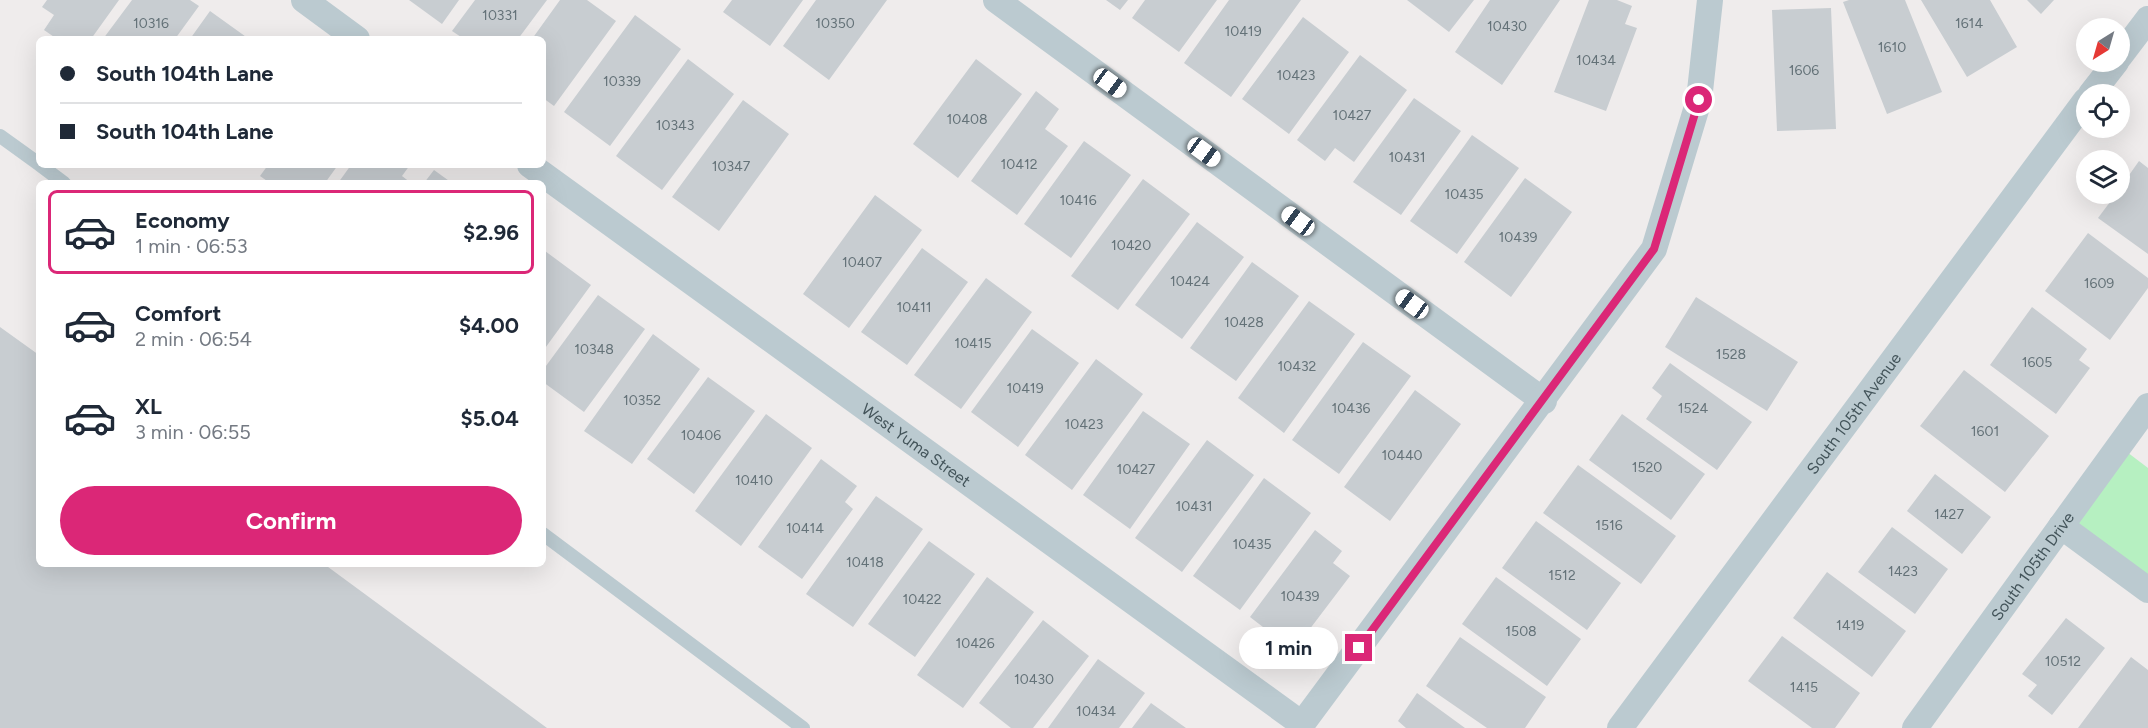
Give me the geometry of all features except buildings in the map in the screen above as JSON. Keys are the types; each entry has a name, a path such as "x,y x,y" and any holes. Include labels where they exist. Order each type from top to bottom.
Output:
{"street":[{"path":"304,0 353,36"},
{"path":"996,0 1544,400 1654,249 1699,100 1710,0"},
{"path":"2130,43 2148,19"},
{"path":"2099,84 2108,72"},
{"name":"South 105th Avenue","path":"1620,728 2076,113"},
{"name":"West Yuma Street","path":"534,168 1302,724 1544,400"},
{"name":"South 105th Drive","path":"1915,728 2148,406"},
{"path":"2061,526 2148,590"}],"lane":[{"path":"0,136 36,163"},
{"path":"43,168 60,180"},
{"path":"546,536 803,728"}],"green space":[{"path":"2119,446 2148,468 2148,590 2061,526"}],"route":[{"path":"1359,648 1654,249 1699,100"}]}
